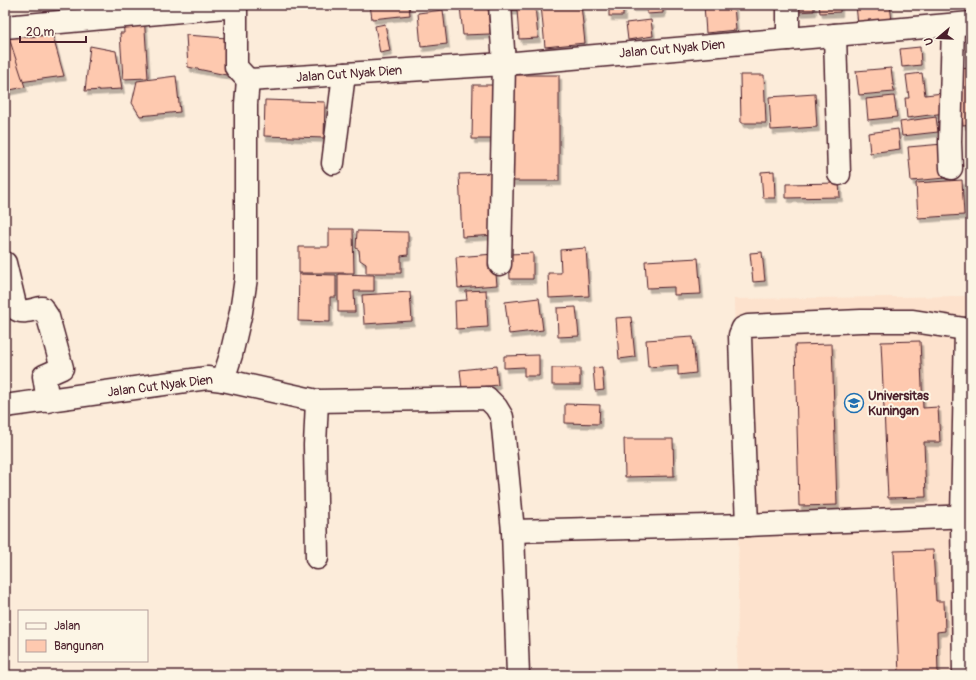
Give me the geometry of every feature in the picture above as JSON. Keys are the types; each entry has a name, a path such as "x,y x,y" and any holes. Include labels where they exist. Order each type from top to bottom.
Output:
{"street":[{"path":"5,27 236,5 236,67 248,80"},
{"path":"500,5 504,64 500,264"},
{"path":"788,5 788,39"},
{"path":"951,168 950,142 962,24"},
{"name":"Jalan Cut Nyak Dien","path":"5,406 206,378 223,380 231,355 241,312 246,278 246,104 248,80 504,64 962,24"},
{"path":"835,35 840,174"},
{"path":"333,163 344,74"},
{"path":"5,263 16,309 23,312 42,308 48,317 62,368 44,376 48,401"},
{"path":"748,525 741,386 740,335 743,328 748,326 806,323 914,321 968,330 964,675"},
{"path":"223,380 317,400 487,398 496,407 502,417 512,531 518,675"},
{"path":"317,400 315,445 317,558"},
{"path":"512,531 748,525 967,516"}],"shaded area":[{"name":"Universitas Kuningan","path":"971,296 971,675 737,675 739,506 734,299"}],"building":[{"path":"59,5 99,5 99,12 59,15"},
{"path":"370,5 409,5 410,15 372,19"},
{"path":"488,5 490,34 463,35 460,6"},
{"path":"506,5 535,5 538,38 519,39 517,10 506,11"},
{"path":"541,5 581,5 585,43 545,47"},
{"path":"609,5 623,5 623,16 609,16"},
{"path":"630,5 663,5 663,13 647,14 647,7 631,7"},
{"path":"704,5 734,5 736,30 706,33"},
{"path":"796,5 814,5 814,11 796,12"},
{"path":"819,5 840,5 840,12 820,13"},
{"path":"856,5 890,5 892,21 858,25"},
{"path":"443,10 447,44 421,47 418,13"},
{"path":"144,14 148,78 123,79 120,33 124,33 123,15"},
{"path":"651,20 653,36 628,40 626,23"},
{"path":"385,24 390,51 380,53 375,26"},
{"path":"51,30 64,76 20,82 9,38"},
{"path":"186,35 227,38 231,76 188,67"},
{"path":"9,38 25,87 5,91 5,40"},
{"path":"90,46 116,51 122,89 85,91"},
{"path":"920,47 921,65 902,67 900,49"},
{"path":"891,68 894,92 859,95 856,71"},
{"path":"971,68 971,124 963,125 957,69"},
{"path":"922,73 925,95 943,93 945,113 907,118 905,98 909,98 906,75"},
{"path":"512,75 559,75 559,181 512,181"},
{"path":"740,75 764,75 766,123 741,123"},
{"path":"176,76 180,112 140,116 132,103 137,81"},
{"path":"473,85 498,85 498,139 472,139"},
{"path":"815,94 817,127 771,130 769,97"},
{"path":"894,96 897,117 868,120 866,99"},
{"path":"265,100 325,102 324,138 264,136"},
{"path":"936,117 938,132 902,136 900,122"},
{"path":"898,129 900,149 870,153 868,133"},
{"path":"943,144 946,178 911,181 908,147"},
{"path":"774,171 775,198 763,198 761,172"},
{"path":"495,173 498,235 462,237 459,174"},
{"path":"962,180 964,215 918,218 916,183"},
{"path":"839,183 840,197 786,198 786,184"},
{"path":"329,229 353,229 354,273 299,273 299,247 329,247"},
{"path":"357,231 408,232 408,255 401,256 401,273 366,273 366,264 360,260 359,250 356,248"},
{"path":"586,248 589,296 549,298 548,273 561,273 560,250"},
{"path":"762,252 765,281 753,282 750,253"},
{"path":"533,253 533,279 510,279 509,254"},
{"path":"494,254 497,285 458,288 456,257"},
{"path":"698,258 701,294 674,295 674,287 647,288 645,261"},
{"path":"299,274 336,275 336,297 330,297 330,322 298,321"},
{"path":"338,274 374,275 374,291 354,291 355,312 338,312"},
{"path":"486,290 488,327 456,329 455,301 467,300 466,291"},
{"path":"410,292 412,321 364,324 362,295"},
{"path":"539,298 543,330 509,334 505,302"},
{"path":"576,307 579,336 558,337 557,308"},
{"path":"631,317 635,357 619,359 616,318"},
{"path":"693,337 696,373 678,375 678,365 648,367 646,340"},
{"path":"920,341 923,408 938,407 940,442 924,442 926,497 888,498 881,342"},
{"path":"832,344 837,505 799,506 795,345"},
{"path":"539,355 539,376 524,376 524,367 504,368 504,356"},
{"path":"496,366 498,385 462,389 460,370"},
{"path":"602,367 604,390 595,391 593,368"},
{"path":"552,368 580,368 580,385 552,385"},
{"path":"565,404 600,405 599,424 565,423"},
{"path":"624,439 673,439 674,476 625,477"},
{"path":"933,550 936,601 944,601 945,631 937,632 938,675 899,675 894,551"}],"place":[{"name":"Universitas Kuningan","path":"854,403"}]}
